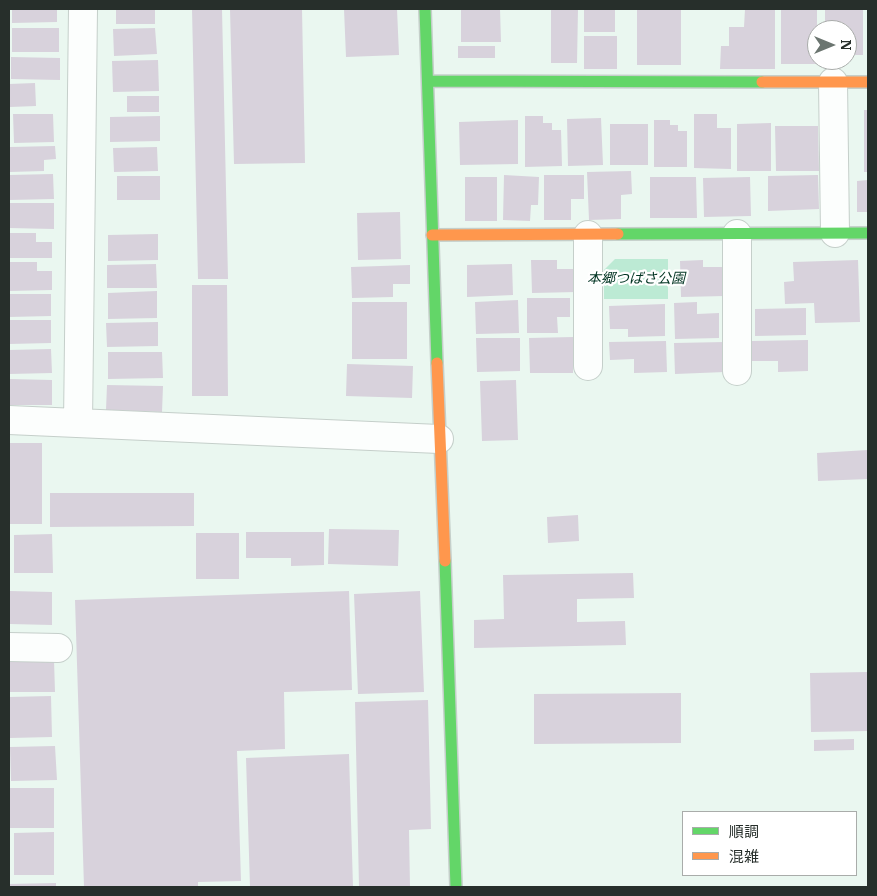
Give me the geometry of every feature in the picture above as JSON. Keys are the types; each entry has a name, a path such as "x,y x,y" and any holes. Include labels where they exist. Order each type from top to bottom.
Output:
{"street":[{"path":"78,422 83,9"},
{"path":"426,9 432,235 456,887"},
{"path":"428,80 868,82"},
{"path":"832,82 836,233"},
{"path":"432,235 868,233"},
{"path":"737,234 737,372"},
{"path":"588,235 588,366"},
{"path":"9,420 439,439"},
{"path":"9,647 58,648"}],"green space":[{"name":"本郷つばさ公園","path":"615,259 668,259 668,299 604,299 604,270"}],"building":[{"path":"12,9 57,9 57,22 12,23"},
{"path":"116,9 155,9 155,24 116,24"},
{"path":"192,9 222,9 228,279 198,279"},
{"path":"230,9 302,9 305,163 234,164"},
{"path":"344,9 397,9 399,55 346,57"},
{"path":"461,9 500,9 501,42 461,42"},
{"path":"551,9 578,9 577,63 551,63"},
{"path":"584,9 615,9 615,32 584,32"},
{"path":"637,9 681,9 681,65 637,65"},
{"path":"745,9 775,9 775,69 720,69 721,46 729,46 729,27 744,27"},
{"path":"781,9 817,9 817,20 807,20 807,64 781,64"},
{"path":"825,9 863,9 863,55 857,55 857,20 825,20"},
{"path":"12,28 59,28 59,52 12,52"},
{"path":"155,28 157,54 114,56 113,29"},
{"path":"584,36 617,36 617,69 584,69"},
{"path":"458,46 495,46 495,58 458,58"},
{"path":"11,57 60,58 60,80 11,79"},
{"path":"158,60 159,91 113,92 112,61"},
{"path":"35,83 36,106 10,107 9,84"},
{"path":"127,96 159,96 159,112 127,112"},
{"path":"864,110 868,110 868,172 864,172"},
{"path":"13,114 53,114 54,142 14,143"},
{"path":"694,114 717,114 717,128 731,128 731,169 694,168"},
{"path":"160,116 160,141 110,142 110,117"},
{"path":"525,116 543,116 543,123 552,123 552,130 561,130 562,166 525,167"},
{"path":"601,118 603,165 568,166 567,119"},
{"path":"518,120 518,164 460,165 459,122"},
{"path":"654,120 670,120 670,125 678,125 678,131 687,131 687,167 654,167"},
{"path":"771,123 771,171 737,171 737,124"},
{"path":"610,124 648,124 648,165 610,165"},
{"path":"775,126 818,126 819,171 776,171"},
{"path":"55,146 56,159 44,160 44,171 10,172 10,147"},
{"path":"157,147 158,171 114,172 113,148"},
{"path":"631,171 632,194 621,195 621,219 589,220 587,172"},
{"path":"53,174 54,199 9,200 9,175"},
{"path":"504,175 539,177 538,205 531,205 530,221 503,220"},
{"path":"544,175 584,175 584,199 571,199 571,220 544,220"},
{"path":"818,175 819,209 768,211 768,176"},
{"path":"117,176 160,176 160,200 117,200"},
{"path":"465,177 497,177 497,221 465,221"},
{"path":"650,177 696,177 697,218 650,218"},
{"path":"750,177 751,216 704,217 703,178"},
{"path":"868,180 868,212 857,212 857,181"},
{"path":"9,203 54,203 54,229 9,228"},
{"path":"400,212 401,259 358,260 357,213"},
{"path":"9,233 36,233 36,242 52,242 52,258 9,258"},
{"path":"158,234 158,260 108,261 108,235"},
{"path":"531,260 557,260 557,269 576,269 577,292 532,293"},
{"path":"703,260 703,267 725,267 725,296 681,297 680,261"},
{"path":"858,260 860,322 815,323 814,303 785,304 784,282 794,281 793,262"},
{"path":"9,262 37,262 37,271 52,271 52,290 9,291"},
{"path":"156,264 157,288 107,288 107,265"},
{"path":"512,264 513,295 467,297 467,265"},
{"path":"410,265 410,284 393,284 393,297 352,298 351,267"},
{"path":"192,285 227,285 228,396 192,396"},
{"path":"157,291 157,318 108,319 108,293"},
{"path":"9,294 51,294 51,316 9,317"},
{"path":"527,298 570,298 570,317 557,317 558,333 527,333"},
{"path":"518,300 519,333 476,334 475,302"},
{"path":"352,302 407,302 407,359 352,359"},
{"path":"697,302 697,314 719,313 719,338 675,339 674,303"},
{"path":"665,304 665,336 628,337 628,329 610,329 609,306"},
{"path":"806,308 806,335 755,336 755,309"},
{"path":"9,320 51,320 51,343 9,344"},
{"path":"158,322 158,346 107,347 106,323"},
{"path":"573,337 573,373 530,373 529,338"},
{"path":"476,338 520,338 520,371 477,372"},
{"path":"808,340 808,371 778,372 778,361 752,361 752,341"},
{"path":"666,341 667,372 634,373 634,359 610,360 609,342"},
{"path":"725,342 725,372 675,374 674,343"},
{"path":"51,349 52,373 9,374 9,350"},
{"path":"108,352 162,352 163,378 108,379"},
{"path":"347,364 413,366 412,398 346,396"},
{"path":"9,379 52,380 52,405 9,405"},
{"path":"516,380 518,440 482,441 480,381"},
{"path":"107,385 163,386 162,412 106,410"},
{"path":"9,443 42,443 42,524 9,524"},
{"path":"868,450 868,479 818,481 817,453"},
{"path":"50,493 194,493 194,526 50,527"},
{"path":"578,515 579,541 548,543 547,517"},
{"path":"329,529 399,530 398,566 328,564"},
{"path":"246,532 324,532 324,565 291,566 291,558 246,558"},
{"path":"196,533 239,533 239,579 196,579"},
{"path":"52,534 53,573 14,573 14,535"},
{"path":"633,573 634,598 577,599 577,622 625,621 626,645 474,648 474,620 504,619 503,575"},
{"path":"10,591 52,592 52,625 10,624"},
{"path":"349,591 352,690 284,692 285,749 237,751 241,881 198,882 198,887 84,887 75,600"},
{"path":"420,591 424,692 358,694 354,594"},
{"path":"9,660 54,660 55,692 9,692"},
{"path":"868,672 868,731 811,732 810,673"},
{"path":"681,693 681,743 534,744 534,694"},
{"path":"51,696 52,737 10,738 9,697"},
{"path":"428,700 431,829 409,830 410,887 359,887 355,702"},
{"path":"854,739 854,750 814,751 814,740"},
{"path":"55,746 57,780 11,781 10,747"},
{"path":"349,754 353,887 250,887 246,758"},
{"path":"9,788 54,788 54,828 9,828"},
{"path":"54,832 54,875 14,875 14,833"},
{"path":"56,883 56,887 9,887 9,884"}],"traffic: fast":[{"path":"425,9 437,363"},
{"path":"428,81 762,82"},
{"path":"618,234 868,233"},
{"path":"445,561 456,887"}],"traffic: slow":[{"path":"762,82 868,82"},
{"path":"432,235 618,234"},
{"path":"437,363 445,561"}]}
